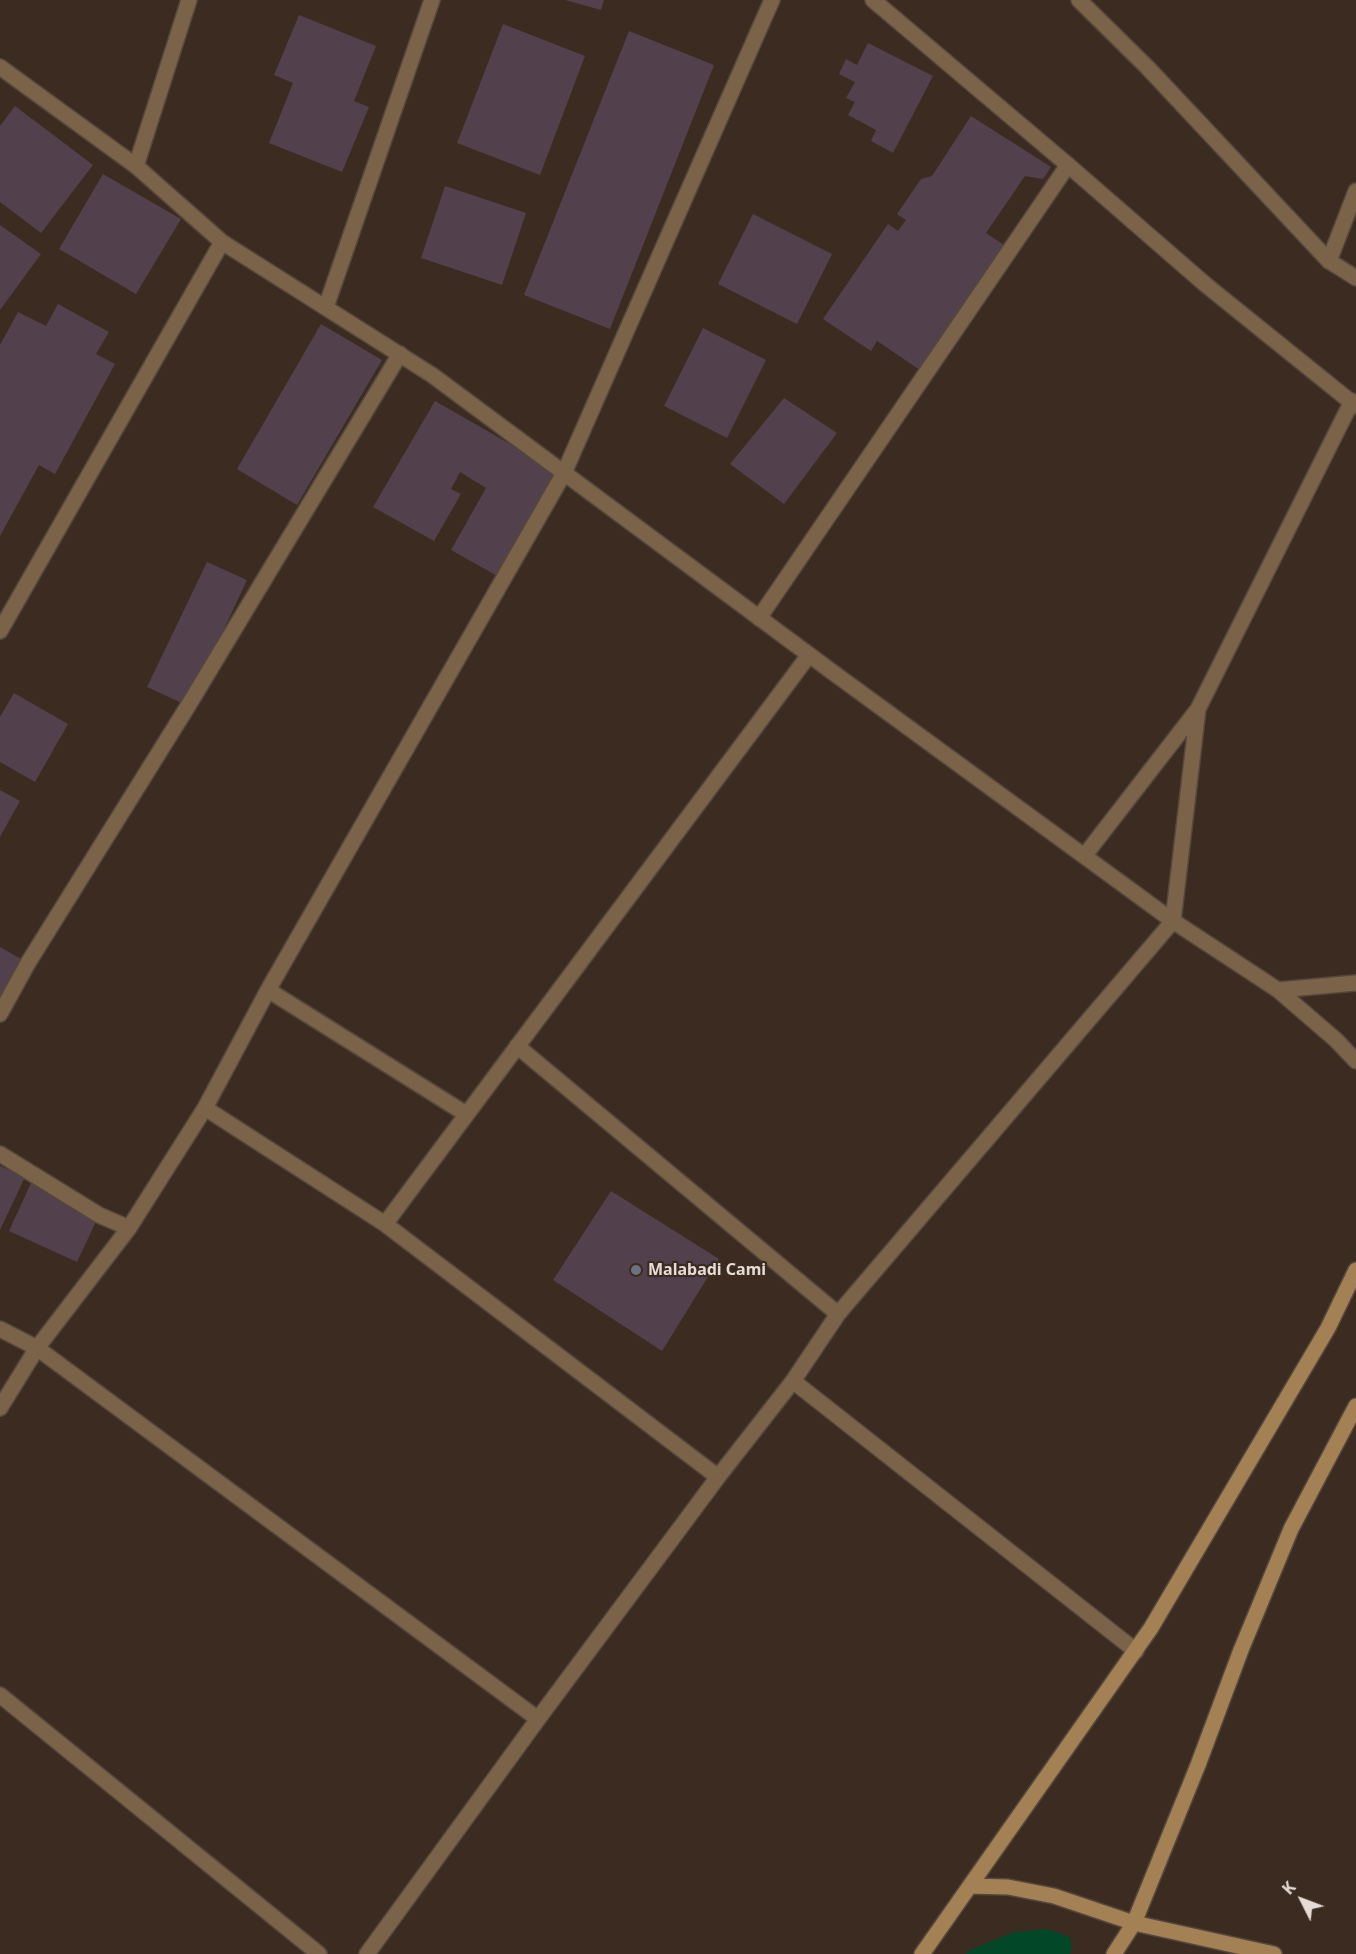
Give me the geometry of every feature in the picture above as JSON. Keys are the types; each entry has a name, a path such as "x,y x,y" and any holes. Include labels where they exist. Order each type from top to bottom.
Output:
{"main road":[{"path":"922,1954 1157,1618 1328,1328 1356,1270"},
{"path":"1114,1954 1134,1923 1291,1528 1356,1406"},
{"path":"970,1886 1008,1887 1054,1896 1134,1923 1274,1954"}],"street":[{"path":"136,166 189,0"},
{"path":"326,307 432,0"},
{"path":"0,1408 37,1348 129,1228 205,1108 268,990 564,473 772,0"},
{"path":"873,0 1206,285 1354,403 1198,709 1084,855"},
{"path":"1078,0 1148,68 1329,261 1356,278"},
{"path":"0,67 136,166 222,242 432,375 1173,921 1278,990 1336,1040 1356,1061"},
{"path":"759,618 1068,165"},
{"path":"1329,261 1356,191"},
{"path":"0,632 222,242"},
{"path":"0,1014 28,963 188,706 400,354"},
{"path":"385,1224 809,655"},
{"path":"367,1954 718,1476 793,1381 838,1314 1173,921 1198,709"},
{"path":"1278,990 1356,983"},
{"path":"268,990 466,1114"},
{"path":"517,1046 838,1314"},
{"path":"205,1108 385,1224 718,1476"},
{"path":"0,1154 99,1215 129,1228"},
{"path":"0,1329 37,1348 538,1719"},
{"path":"793,1381 1136,1651"},
{"path":"0,1695 319,1954"}],"green space":[{"path":"1047,1929 1070,1937 1072,1948 1070,1954 965,1954 1014,1932"}],"building":[{"path":"565,0 604,0 601,10"},
{"path":"299,15 376,46 354,101 369,107 342,172 269,143 293,83 274,75"},
{"path":"503,24 585,56 540,175 457,143"},
{"path":"629,31 714,65 610,329 524,295"},
{"path":"868,43 933,76 893,153 871,141 876,130 848,115 855,102 846,98 855,82 839,74 846,59 857,65"},
{"path":"15,106 93,165 41,233 0,202 0,126"},
{"path":"971,116 1051,167 1043,179 1025,176 986,233 1004,245 920,370 877,341 871,351 823,319 888,224 898,231 906,220 897,214 921,179 932,176"},
{"path":"103,174 181,219 136,294 59,249"},
{"path":"445,186 526,213 502,285 421,258"},
{"path":"753,214 832,254 797,324 718,284"},
{"path":"0,225 41,254 0,310"},
{"path":"58,304 109,332 96,354 115,364 55,474 39,465 0,536 0,345 18,312 46,326"},
{"path":"321,324 382,360 297,505 237,469"},
{"path":"703,328 766,360 727,438 664,406"},
{"path":"784,398 837,433 784,504 730,464"},
{"path":"435,401 559,472 499,577 451,550 486,488 460,472 451,489 461,494 434,541 373,507"},
{"path":"207,562 247,580 188,706 147,687"},
{"path":"14,693 68,724 35,782 0,762 0,717"},
{"path":"0,790 20,801 0,837"},
{"path":"0,947 28,963 0,1014"},
{"path":"0,1166 25,1177 0,1230"},
{"path":"31,1183 99,1215 77,1262 9,1231"},
{"name":"Malabadi Cami","path":"611,1191 719,1259 662,1351 553,1280"}],"place":[{"name":"Malabadi Cami","path":"636,1270"}]}
